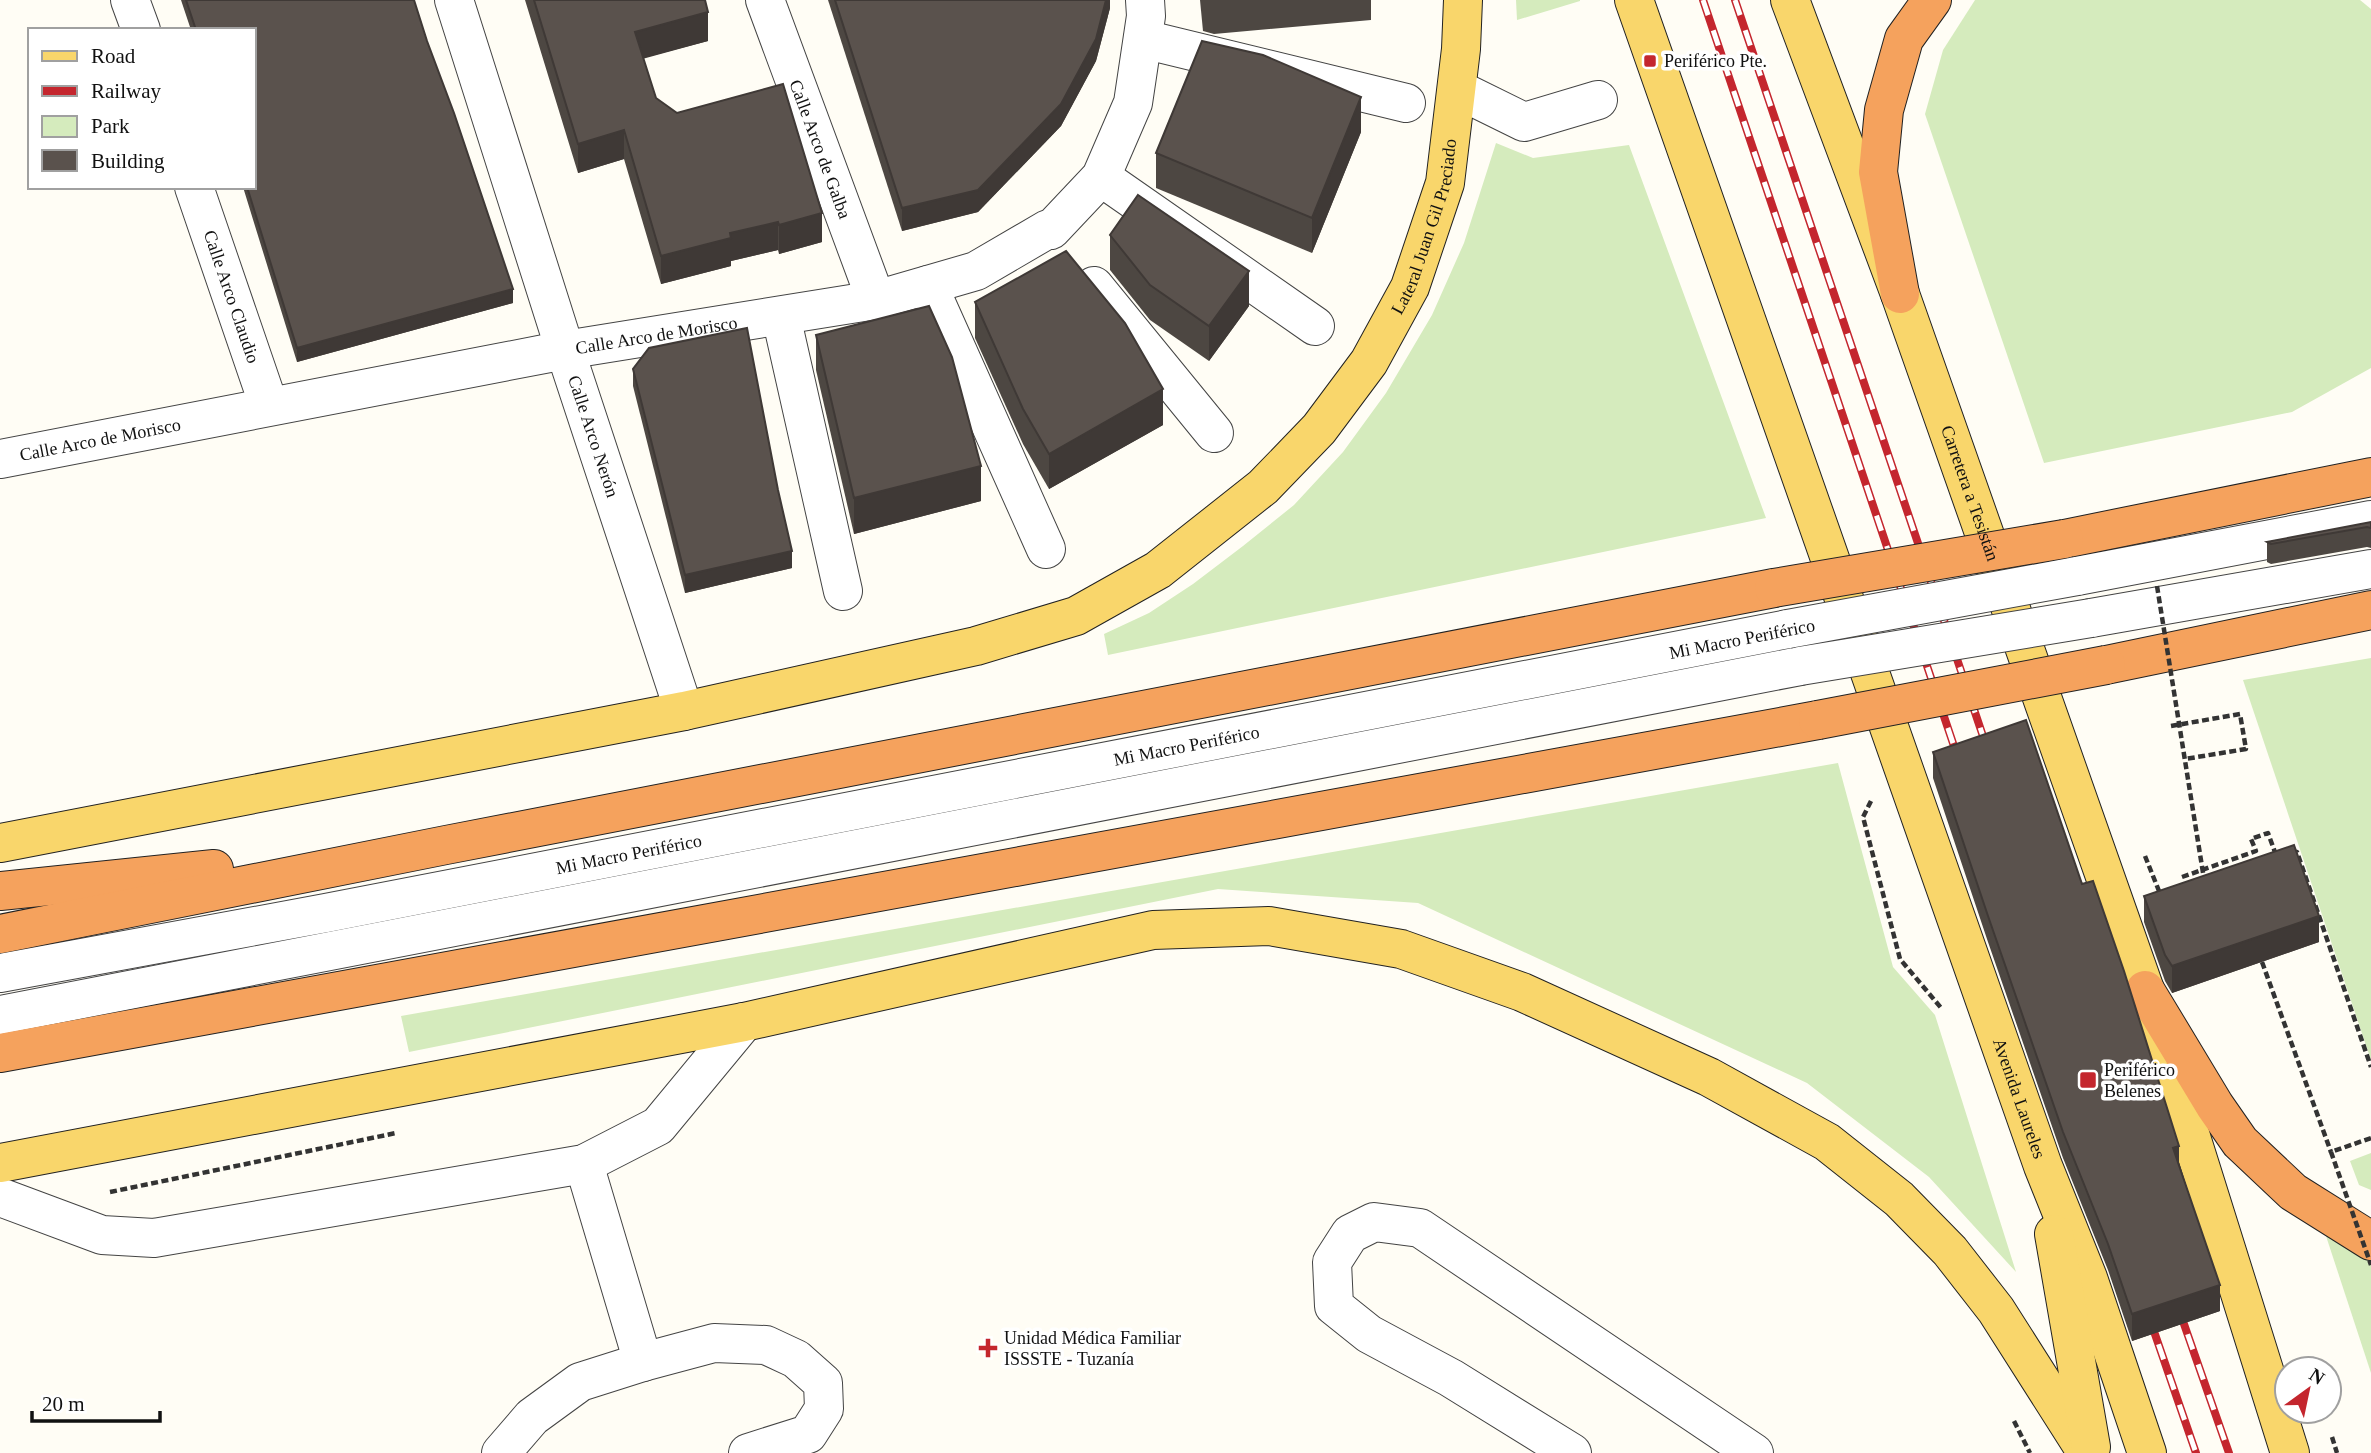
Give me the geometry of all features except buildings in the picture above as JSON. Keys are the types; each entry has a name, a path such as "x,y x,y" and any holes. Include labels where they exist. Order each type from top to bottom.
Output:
{"highway":[{"path":"1900,294 1878,172 1884,110 1904,39 1933,0"},
{"path":"0,934 1774,588 2064,538 2354,480 2371,453"},
{"path":"0,1062 18,1050 1818,720 2367,612"},
{"path":"0,891 446,845"},
{"path":"2145,989 2214,1106 2240,1142 2293,1192 2371,1241"}],"main road":[{"name":"Lateral Juan Gil Preciado","path":"0,843 684,711 976,646 1076,616 1158,570 1264,487 1319,429 1369,362 1410,287 1445,183 1461,49 1463,0"},
{"path":"1461,49 1483,0"},
{"name":"Avenida Laureles","path":"1634,0 2043,1166 2088,1278 2147,1453"},
{"name":"Carretera a Tesistán","path":"1790,0 1900,294 2145,989"},
{"path":"0,1163 744,1022 1153,930 1269,926 1401,949 1522,992 1709,1077 1827,1142 1899,1199 1950,1251 1996,1310 2087,1453"},
{"path":"2145,989 2290,1453"},
{"path":"2043,1166 2092,1453"}],"street":[{"path":"130,0 140,28"},
{"name":"Calle Arco Nerón","path":"454,0 684,711"},
{"name":"Calle Arco de Galba","path":"765,0 876,300"},
{"name":"Calle Arco de Morisco","path":"0,459 565,349 876,300 976,271 1048,229 1051,230 1101,177 1133,103 1146,0"},
{"path":"1143,39 1406,103"},
{"path":"1457,89 1524,122 1598,100"},
{"path":"1101,177 1315,326"},
{"name":"Calle Arco Claudio","path":"195,189 269,406"},
{"path":"1048,229 1214,433"},
{"path":"928,285 1046,549"},
{"path":"781,316 843,591"},
{"name":"Mi Macro Periférico","path":"0,973 313,915 1788,629 2371,520"},
{"path":"0,1015 1800,666 2371,569"},
{"path":"0,1197 102,1235 154,1238 584,1164 658,1126 744,1022"},
{"path":"584,1164 643,1362"},
{"path":"1572,1453 1451,1378 1369,1334 1334,1306 1332,1262 1350,1234 1374,1222 1420,1228 1754,1453"},
{"path":"501,1453 532,1416 580,1382 714,1343 766,1345 796,1359 823,1383 824,1409 808,1434 748,1453"}],"path":[{"path":"2157,586 2206,887"},
{"path":"2171,726 2241,714 2246,749 2185,759"},
{"path":"1872,797 1863,817 1900,959 1945,1013"},
{"path":"2182,877 2256,851 2251,839 2269,834 2278,859"},
{"path":"2287,856 2297,852 2371,1067"},
{"path":"2307,907 2315,904"},
{"path":"2262,962 2371,1265"},
{"path":"99,1195 398,1133"},
{"path":"2331,1152 2371,1138"},
{"path":"2012,1416 2030,1453"}],"green space":[{"path":"1516,0 1580,0 1580,1 1517,20"},
{"path":"1975,0 2360,0 2371,9 2371,368 2292,412 2044,463 1925,114 1943,50"},
{"path":"1496,143 1533,158 1629,145 1766,518 1108,655 1104,634 1149,613 1243,546 1294,505 1343,452 1386,393 1432,315 1464,243"},
{"path":"2371,658 2371,1060 2243,680"},
{"path":"1838,763 1893,967 1935,1015 2016,1272 1929,1177 1807,1083 1418,903 1218,889 409,1052 401,1016"},
{"path":"2371,1153 2371,1190 2359,1185 2350,1161"},
{"path":"2326,1236 2371,1261 2371,1373"}],"railway":[{"path":"1703,0 1960,764"},
{"path":"1735,0 1989,754"},
{"path":"2177,1304 2229,1453"},
{"path":"2148,1314 2196,1453"}],"place":[{"name":"Periférico Pte.","path":"1650,61"},
{"name":"Periférico Belenes","path":"2088,1080"},
{"name":"Unidad Médica Familiar ISSSTE - Tuzanía","path":"988,1348"}]}
